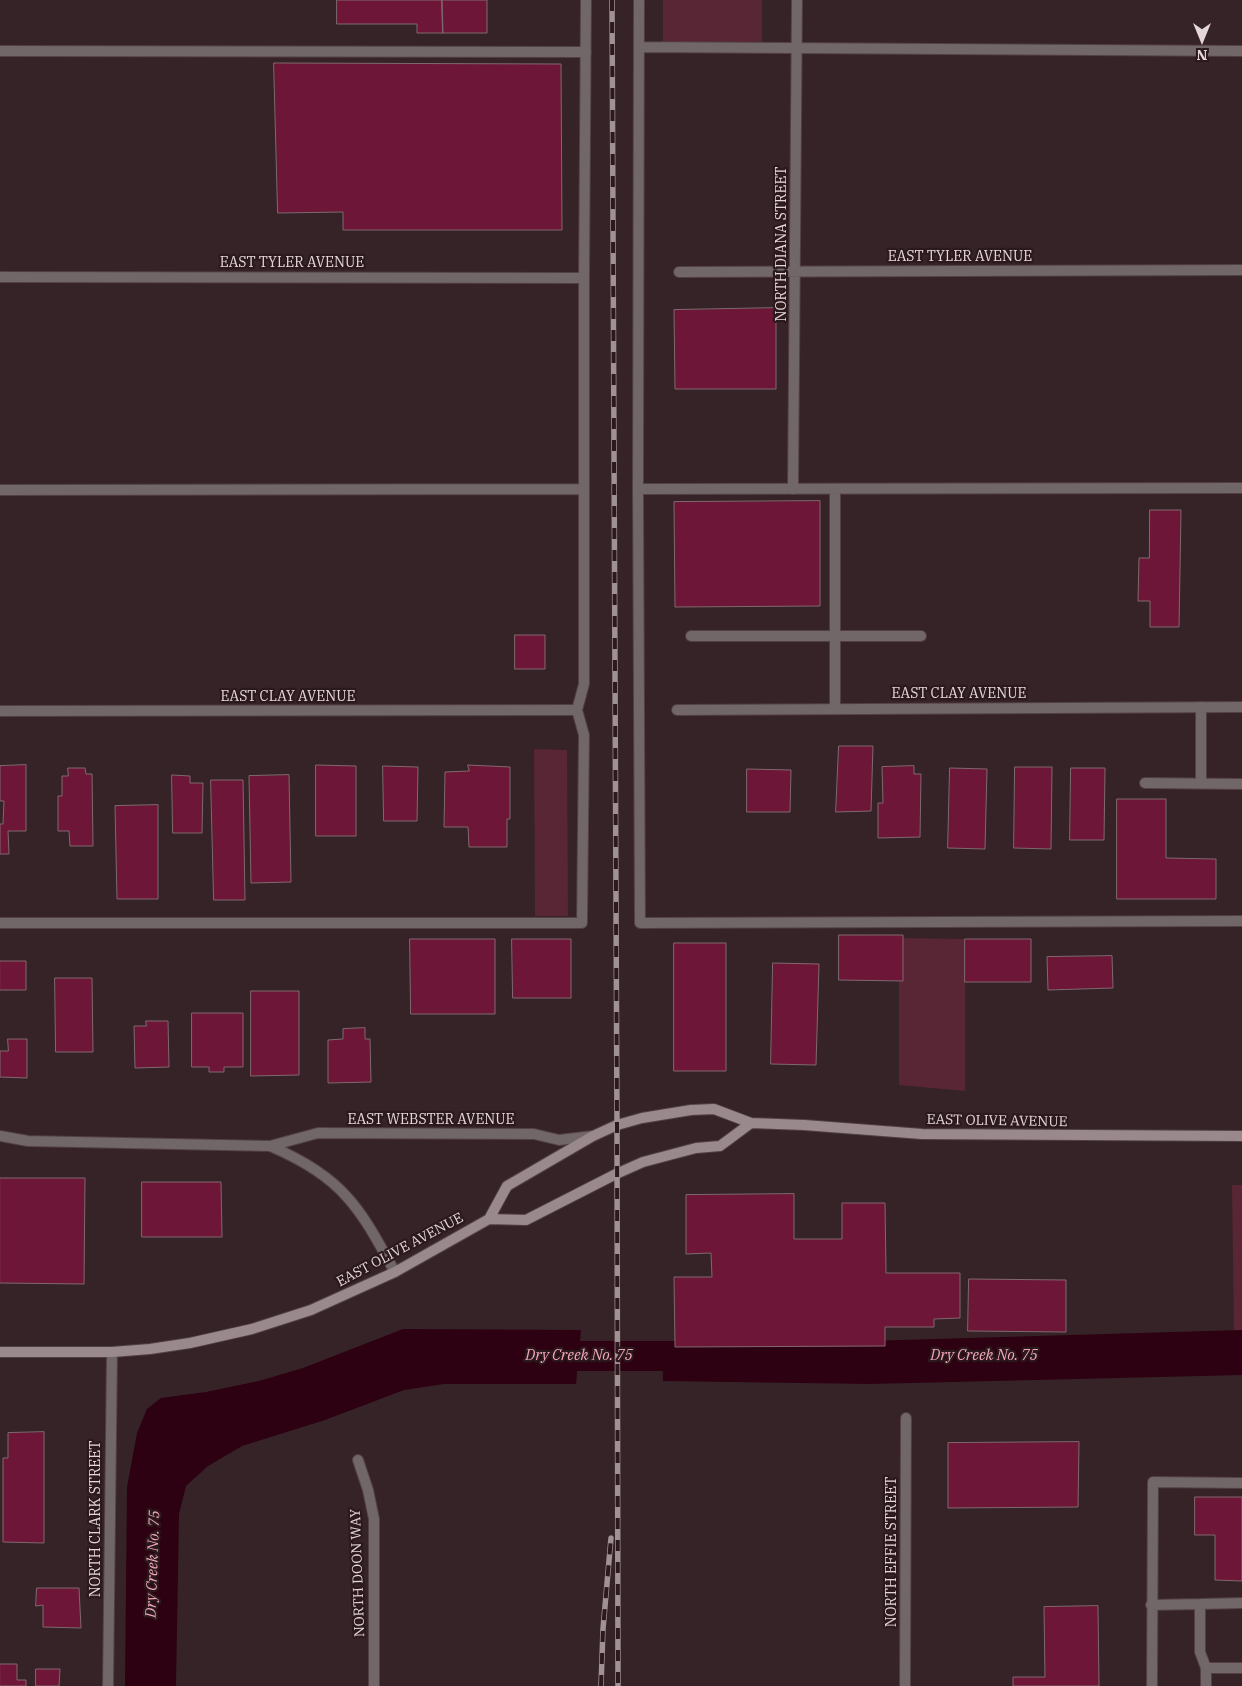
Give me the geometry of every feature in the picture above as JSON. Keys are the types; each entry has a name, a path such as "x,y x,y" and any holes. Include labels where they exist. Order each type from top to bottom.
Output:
{"main road":[{"name":"EAST OLIVE AVENUE","path":"0,1352 112,1352 150,1349 190,1343 252,1329 311,1310 394,1272 489,1219 507,1186 593,1136 642,1118 691,1110 714,1109 751,1123 962,1135 1242,1136"},
{"path":"489,1219 526,1220 643,1162 696,1148 720,1146 751,1123"}],"street":[{"path":"0,923 582,923 584,734 577,710 584,684 586,0"},
{"path":"639,0 638,489 640,923 1242,921"},
{"name":"NORTH DIANA STREET","path":"793,489 797,0"},
{"path":"639,48 1242,51"},
{"path":"0,51 586,52"},
{"name":"EAST TYLER AVENUE","path":"679,272 1242,270"},
{"name":"EAST TYLER AVENUE","path":"0,277 584,278"},
{"path":"638,489 1242,488"},
{"path":"0,490 584,489"},
{"path":"835,489 835,709"},
{"path":"691,636 921,636"},
{"path":"1201,784 1202,707"},
{"name":"EAST CLAY AVENUE","path":"677,710 1242,707"},
{"name":"EAST CLAY AVENUE","path":"0,710 577,710"},
{"path":"1145,783 1242,784"},
{"name":"EAST WEBSTER AVENUE","path":"0,1136 28,1141 270,1146 318,1133 534,1134 558,1140 593,1136"},
{"name":"EAST WEBSTER AVENUE","path":"270,1146 295,1156 346,1195 372,1231 394,1272"},
{"name":"NORTH CLARK STREET","path":"108,1686 112,1352"},
{"name":"NORTH EFFIE STREET","path":"905,1686 906,1418"},
{"name":"NORTH DOON WAY","path":"358,1460 368,1490 374,1519 374,1686"},
{"path":"1152,1686 1153,1482 1242,1483"},
{"path":"1151,1605 1242,1603"},
{"path":"1200,1604 1200,1652 1206,1668 1206,1686"},
{"path":"1206,1668 1242,1668"}],"shaded area":[{"path":"663,0 762,0 762,52 663,52"},
{"path":"534,749 567,750 568,916 535,916"},
{"path":"899,938 965,939 965,1091 899,1085"},
{"path":"1232,1185 1242,1185 1242,1330 1234,1331"}],"water":[{"path":"403,1329 581,1330 576,1384 444,1384 404,1390 325,1420 242,1446 208,1466 186,1486 179,1514 176,1686 125,1686 127,1487 137,1433 147,1409 161,1398 206,1392 259,1381 303,1368"},
{"path":"1242,1330 1242,1375 870,1384 663,1381 662,1347"}],"building":[{"path":"337,0 442,0 443,33 417,33 417,24 337,24"},
{"path":"442,0 487,0 487,33 443,33"},
{"path":"274,63 561,64 562,230 343,230 343,212 278,213"},
{"path":"776,308 776,389 675,389 674,310"},
{"path":"820,501 820,606 675,607 674,502"},
{"path":"1150,510 1181,510 1179,627 1150,627 1150,601 1138,601 1139,558 1149,558"},
{"path":"515,635 545,635 545,669 515,669"},
{"path":"839,746 873,746 871,811 836,812"},
{"path":"26,765 26,831 8,831 9,854 0,854 0,824 3,824 4,801 0,801 0,766"},
{"path":"316,765 356,766 356,836 316,836"},
{"path":"468,765 510,767 510,819 507,819 507,847 469,847 468,827 444,827 445,772 469,771"},
{"path":"383,766 418,767 417,821 384,821"},
{"path":"914,766 914,774 921,774 920,837 878,838 878,803 883,803 882,767"},
{"path":"1015,767 1052,767 1051,849 1014,848"},
{"path":"68,768 85,768 86,774 92,774 93,846 70,846 69,831 58,831 58,796 62,796 62,776 68,776"},
{"path":"950,768 987,769 985,849 948,848"},
{"path":"1071,768 1105,768 1104,840 1070,840"},
{"path":"747,769 791,770 790,812 747,812"},
{"path":"172,775 190,776 190,783 203,783 202,833 173,833"},
{"path":"289,775 291,882 251,883 249,776"},
{"path":"211,780 243,780 245,900 214,900"},
{"path":"1117,799 1166,799 1166,858 1216,859 1216,899 1117,899"},
{"path":"158,805 158,899 117,899 115,806"},
{"path":"839,935 903,935 903,981 839,980"},
{"path":"410,939 495,939 495,1014 411,1014"},
{"path":"512,939 571,939 571,998 513,998"},
{"path":"965,939 1031,939 1031,982 965,982"},
{"path":"674,943 726,943 726,1071 674,1071"},
{"path":"1112,956 1113,988 1048,990 1047,957"},
{"path":"0,961 26,961 26,990 0,990"},
{"path":"773,963 819,964 816,1065 771,1064"},
{"path":"55,978 92,978 93,1052 56,1052"},
{"path":"251,991 299,991 299,1075 251,1076"},
{"path":"192,1013 243,1013 243,1067 224,1067 224,1072 209,1072 209,1067 192,1067"},
{"path":"146,1021 168,1021 169,1067 135,1068 134,1026 146,1026"},
{"path":"365,1028 365,1039 370,1039 371,1082 328,1083 328,1040 343,1039 343,1029"},
{"path":"8,1039 27,1039 27,1078 0,1077 0,1051 8,1051"},
{"path":"0,1178 85,1178 84,1284 0,1283"},
{"path":"142,1182 221,1182 222,1237 142,1237"},
{"path":"794,1194 794,1239 842,1239 842,1203 885,1203 886,1273 960,1273 960,1318 934,1319 934,1327 885,1327 885,1346 675,1347 674,1277 712,1277 711,1253 686,1254 686,1195"},
{"path":"969,1279 1066,1280 1066,1332 968,1331"},
{"path":"44,1432 44,1543 3,1542 3,1458 8,1458 8,1433"},
{"path":"1079,1442 1078,1507 948,1508 948,1443"},
{"path":"1195,1497 1242,1497 1242,1581 1215,1580 1215,1535 1195,1535"},
{"path":"37,1588 79,1588 81,1628 43,1627 43,1605 36,1606"},
{"path":"1098,1606 1099,1686 1013,1686 1013,1677 1045,1677 1044,1607"},
{"path":"0,1664 17,1664 17,1680 26,1680 26,1686 0,1686"},
{"path":"36,1669 60,1669 59,1686 36,1686"}],"waterway":[{"name":"Dry Creek No. 75","path":"537,1356 704,1356"}],"railway":[{"path":"612,0 618,1686"},
{"path":"601,1686 603,1629 611,1538"}]}
